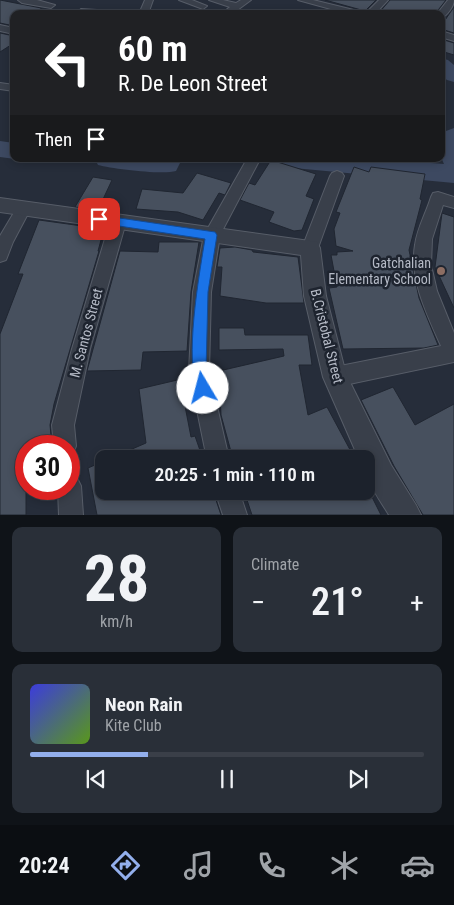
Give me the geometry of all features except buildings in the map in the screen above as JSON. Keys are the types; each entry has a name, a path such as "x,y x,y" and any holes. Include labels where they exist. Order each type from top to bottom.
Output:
{"street":[{"path":"22,0 53,3"},
{"path":"183,0 203,6"},
{"path":"213,0 235,6"},
{"path":"230,10 247,0"},
{"path":"302,0 342,10"},
{"path":"374,10 384,0"},
{"path":"445,10 454,0"},
{"path":"216,450 199,371 202,292 212,235 251,162"},
{"name":"B.Cristobal Street","path":"337,176 310,248 315,296 335,378 381,475 406,515"},
{"path":"335,378 454,353 431,300 424,274 422,253 446,200"},
{"path":"0,204 310,248"},
{"path":"0,254 24,208"},
{"name":"M. Santos Street","path":"64,435 63,425 81,348 118,222"},
{"path":"70,500 71,515"},
{"path":"230,500 235,515"}],"waterway":[{"path":"445,68 454,76"},
{"path":"454,136 454,160"},
{"path":"0,149 10,150"},
{"path":"150,162 167,165 168,162"},
{"path":"317,162 454,174"}],"place":[{"name":"Gatchalian Elementary School","path":"441,271"}],"route":[{"path":"99,219 212,235 202,292 199,371 203,388"}]}
